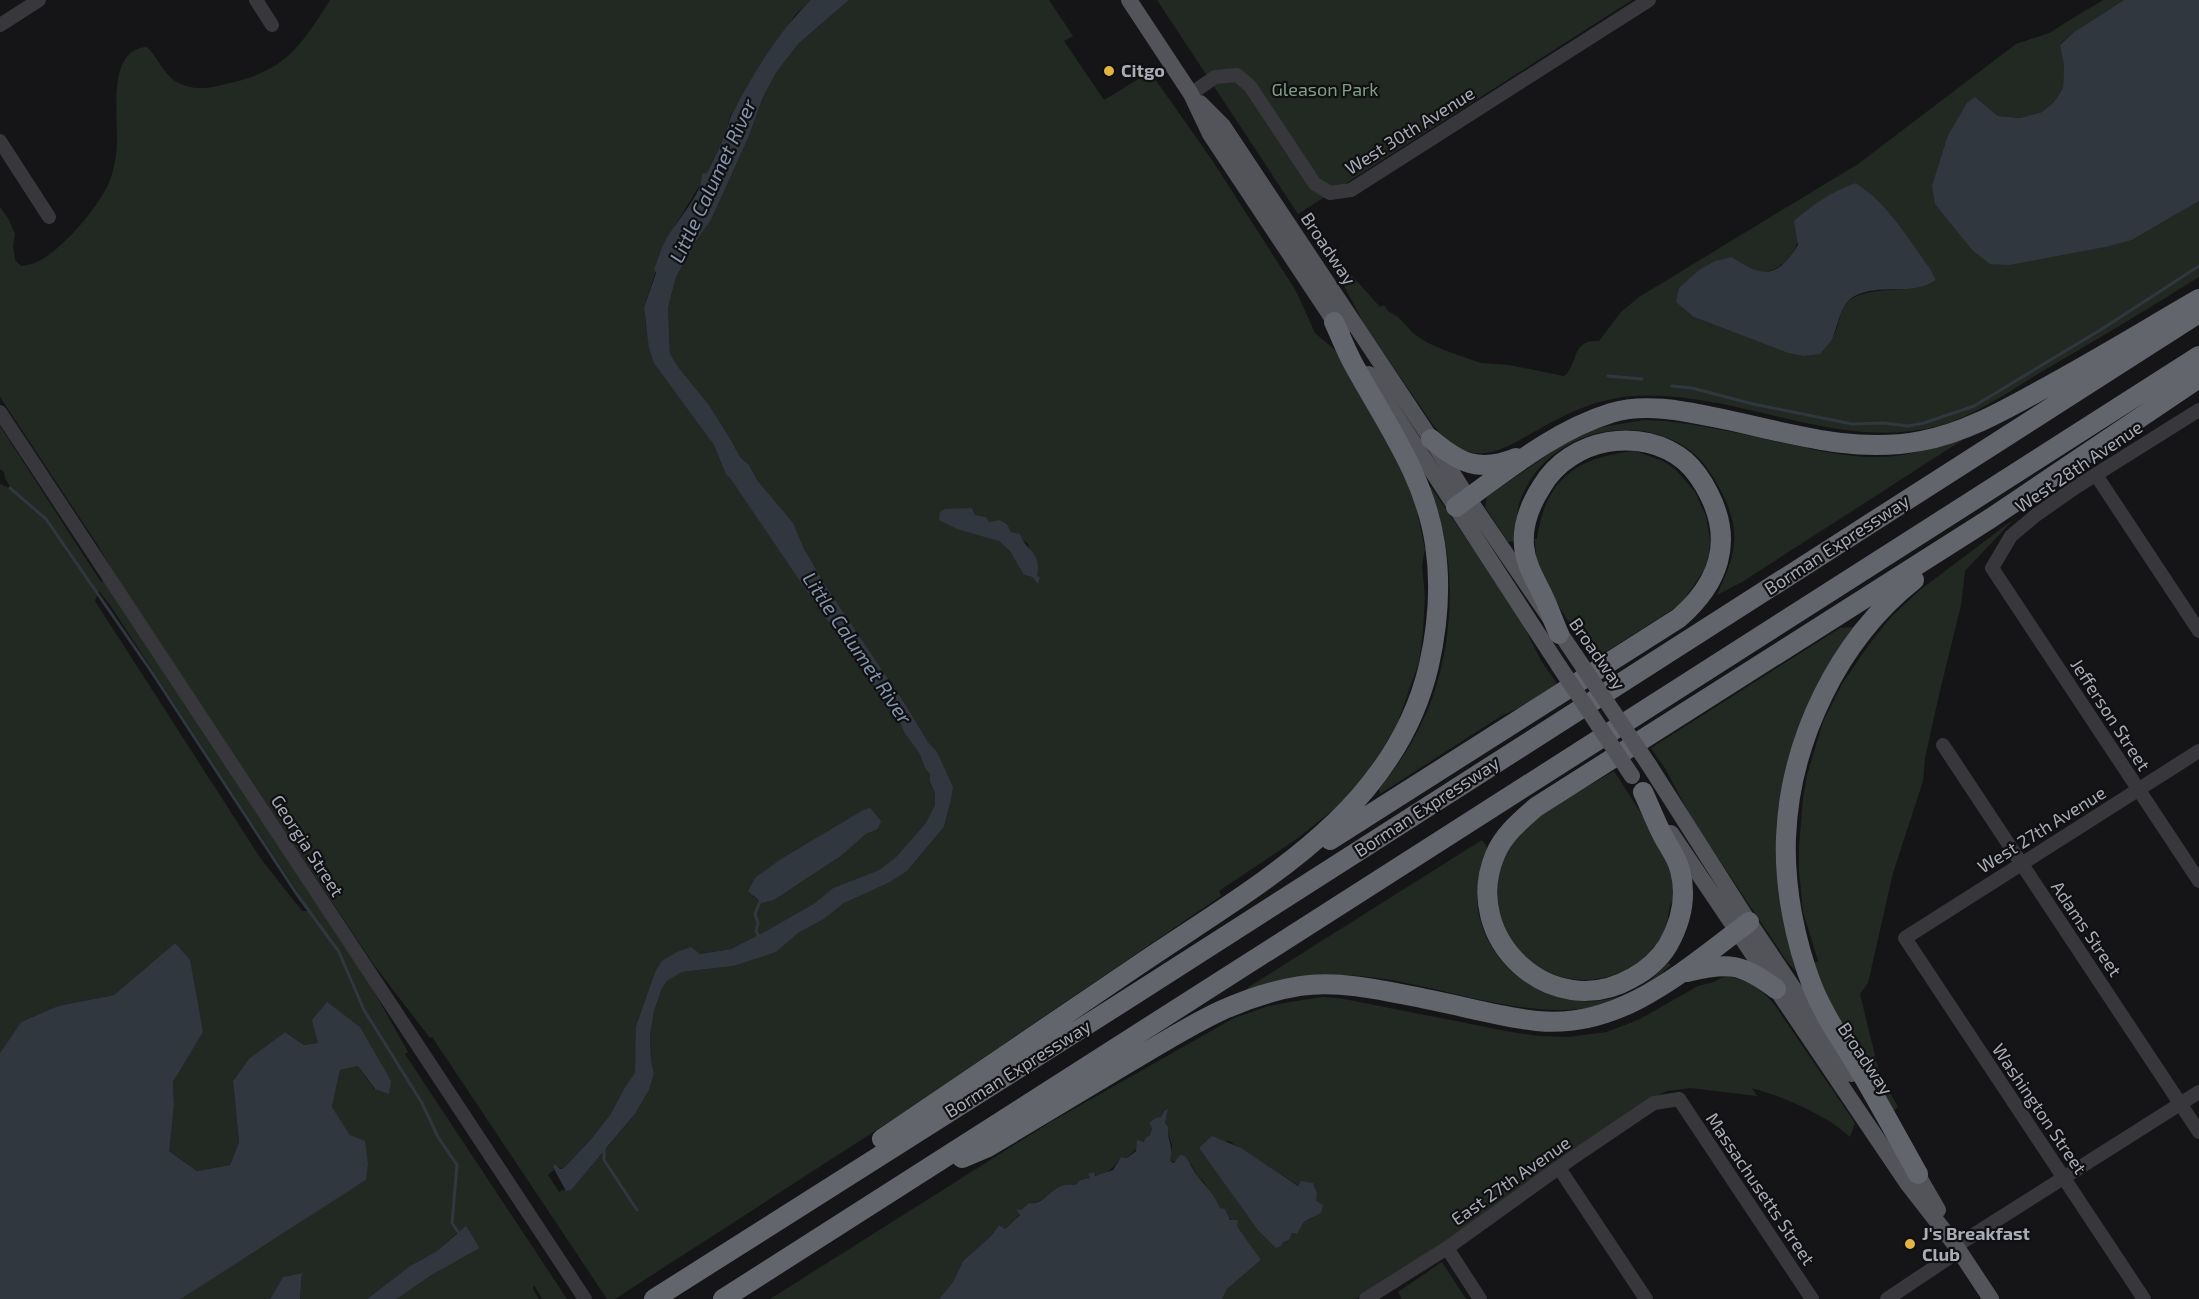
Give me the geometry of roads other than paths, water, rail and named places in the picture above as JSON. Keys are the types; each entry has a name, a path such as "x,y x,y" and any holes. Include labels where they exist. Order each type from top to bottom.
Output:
{"highway":[{"path":"1462,503 1567,431 1606,415 1650,408 1692,412 1840,444 1873,446 1920,441 1958,431 1997,414 2199,299"},
{"name":"Borman Expressway","path":"654,1299 1108,1012 2199,313"},
{"path":"1249,891 1316,840 1347,812 1377,776 1405,735 1423,691 1435,639 1439,585 1434,542 1424,497 1411,464 1354,365 1334,322"},
{"name":"Borman Expressway","path":"723,1299 2199,356"},
{"path":"1637,784 1676,857 1681,871 1684,893 1681,916 1673,936 1661,956 1644,971 1620,985 1596,991 1568,990 1545,983 1524,970 1503,948 1492,925 1486,902 1488,876 1495,854 1511,830 1536,807 1991,518 2199,378"},
{"path":"1431,439 1448,453 1474,465 1493,465 1513,459 1545,444"},
{"path":"825,1190 864,1152 1249,891 1679,618 1697,602 1711,580 1720,555 1722,529 1715,505 1702,481 1684,460 1665,449 1641,441 1614,441 1588,446 1565,459 1546,478 1533,501 1526,522 1524,545 1529,571 1545,599 1559,634"},
{"path":"1918,1174 1836,1032 1814,989 1798,943 1790,894 1786,838 1794,778 1808,734 1827,688 1857,636 1896,594 1991,518"},
{"path":"902,1185 987,1147 1218,1010 1262,994 1303,986 1371,988 1538,1021 1572,1021 1602,1015 1629,1005 1678,974 1743,926"},
{"path":"1678,974 1709,966 1728,965 1744,968 1776,989"}],"main road":[{"name":"Broadway","path":"1129,0 1191,94 1210,134 1334,322 1462,503 1575,655 1649,765 1743,926 1776,989 1907,1183 1958,1248"},
{"name":"Broadway","path":"1191,94 1223,126 1431,439 1462,503 1559,666 1637,784 1743,926 1918,1174 1958,1248 1991,1299"}],"street":[{"path":"0,25 39,0"},
{"path":"256,0 272,25"},
{"name":"West 30th Avenue","path":"1191,94 1215,77 1237,75 1250,86 1315,184 1330,193 1351,190 1649,0"},
{"path":"0,141 49,218"},
{"name":"West 28th Avenue","path":"1992,568 2011,536 2036,515 2199,410"},
{"name":"Georgia Street","path":"0,412 584,1298"},
{"path":"2096,475 2199,631"},
{"name":"Jefferson Street","path":"1992,568 2199,882"},
{"name":"Adams Street","path":"1944,745 2199,1132"},
{"name":"West 27th Avenue","path":"1905,938 2199,751"},
{"name":"Washington Street","path":"1905,938 2144,1299"},
{"path":"1887,1299 1958,1248 2199,1092"},
{"name":"East 27th Avenue","path":"1366,1299 1447,1248 1654,1103 1679,1099"},
{"name":"Massachusetts Street","path":"1679,1099 1812,1299"},
{"path":"1559,1168 1646,1299"},
{"path":"1447,1248 1480,1299"}],"water":[{"name":"Little Calumet River","path":"811,0 849,0 798,44 776,73 763,97 749,136 711,220 694,244 676,277 668,308 670,354 709,405 740,457 749,465 757,480 793,523 804,549 827,588 928,742 937,752 953,787 950,804 944,827 907,871 890,882 844,903 824,919 798,933 776,952 733,966 682,972 667,981 662,988 654,1011 650,1036 654,1074 649,1090 635,1114 571,1190 566,1191 553,1167 555,1164 560,1169 564,1168 592,1138 610,1115 635,1073 636,1026 655,972 662,961 691,947 700,954 731,949 815,903 833,888 879,870 896,857 925,824 935,805 935,793 930,782 930,774 901,724 726,475 714,445 654,363 649,348 644,308 656,273 654,269 664,243 698,191 702,174 707,173 731,116 758,69 787,26"},
{"path":"2124,0 2199,0 2199,201 2132,240 2009,265 1990,264 1973,251 1935,204 1932,186 1948,135 1967,103 1975,97 1998,116 2020,118 2042,112 2054,102 2063,88 2064,66 2060,45 2074,32"},
{"path":"1855,183 1866,190 1887,211 1936,280 1917,288 1873,290 1853,297 1845,305 1832,339 1820,354 1803,356 1788,353 1694,317 1676,302 1679,288 1699,270 1715,261 1732,257 1752,269 1768,272 1776,269 1798,245 1794,221 1823,199"},
{"path":"972,508 975,515 986,517 989,522 1000,520 1007,524 1011,532 1020,534 1037,561 1037,576 1040,577 1038,584 1032,577 1024,575 1010,551 999,541 957,529 939,520 940,512 945,509"},
{"path":"870,808 881,821 878,829 866,834 841,856 774,900 762,903 748,891 756,877 784,857"},
{"path":"175,943 190,960 203,1032 173,1082 174,1105 169,1151 197,1171 230,1165 239,1142 233,1081 249,1059 285,1032 304,1045 318,1043 312,1020 327,1002 360,1027 391,1081 389,1094 375,1089 358,1066 340,1070 332,1107 350,1135 365,1141 368,1164 366,1180 181,1299 0,1299 0,1053 21,1022 58,1006 114,995"},
{"path":"1168,1109 1165,1123 1168,1127 1171,1147 1170,1161 1174,1163 1180,1155 1185,1156 1220,1208 1225,1209 1230,1220 1238,1220 1237,1226 1261,1260 1227,1289 1222,1299 939,1299 953,1282 963,1261 991,1236 999,1225 1005,1229 1020,1215 1016,1209 1021,1210 1029,1203 1041,1201 1060,1187 1075,1185 1080,1180 1090,1178 1088,1174 1094,1172 1095,1176 1113,1170 1121,1157 1127,1158 1136,1151 1137,1140 1144,1142 1150,1135 1152,1128 1149,1123 1161,1117"},
{"path":"1212,1136 1241,1148 1298,1186 1301,1181 1313,1183 1317,1194 1316,1201 1323,1205 1321,1213 1304,1222 1297,1234 1292,1233 1289,1240 1276,1248 1258,1230 1199,1148"},
{"path":"466,1226 479,1247 478,1249 430,1276 397,1299 367,1299 410,1266 437,1251"},
{"path":"302,1273 300,1299 270,1299 283,1277"}],"waterway":[{"path":"1672,386 1692,388 1753,404 1852,424 1883,423 1908,426 1924,423 1974,406 2102,329 2199,266"},
{"path":"1608,376 1642,379"},
{"path":"10,488 46,519 153,674 296,893 339,952 364,1010 422,1103 438,1137 457,1165 452,1223 460,1235"},
{"path":"759,937 756,931 758,923 755,914 761,899"},
{"path":"604,1148 604,1160 637,1210"}],"place":[{"name":"Citgo","path":"1109,71"},
{"name":"J's Breakfast Club","path":"1910,1244"}],"park label":[{"name":"Gleason Park","path":"1325,90"}]}
